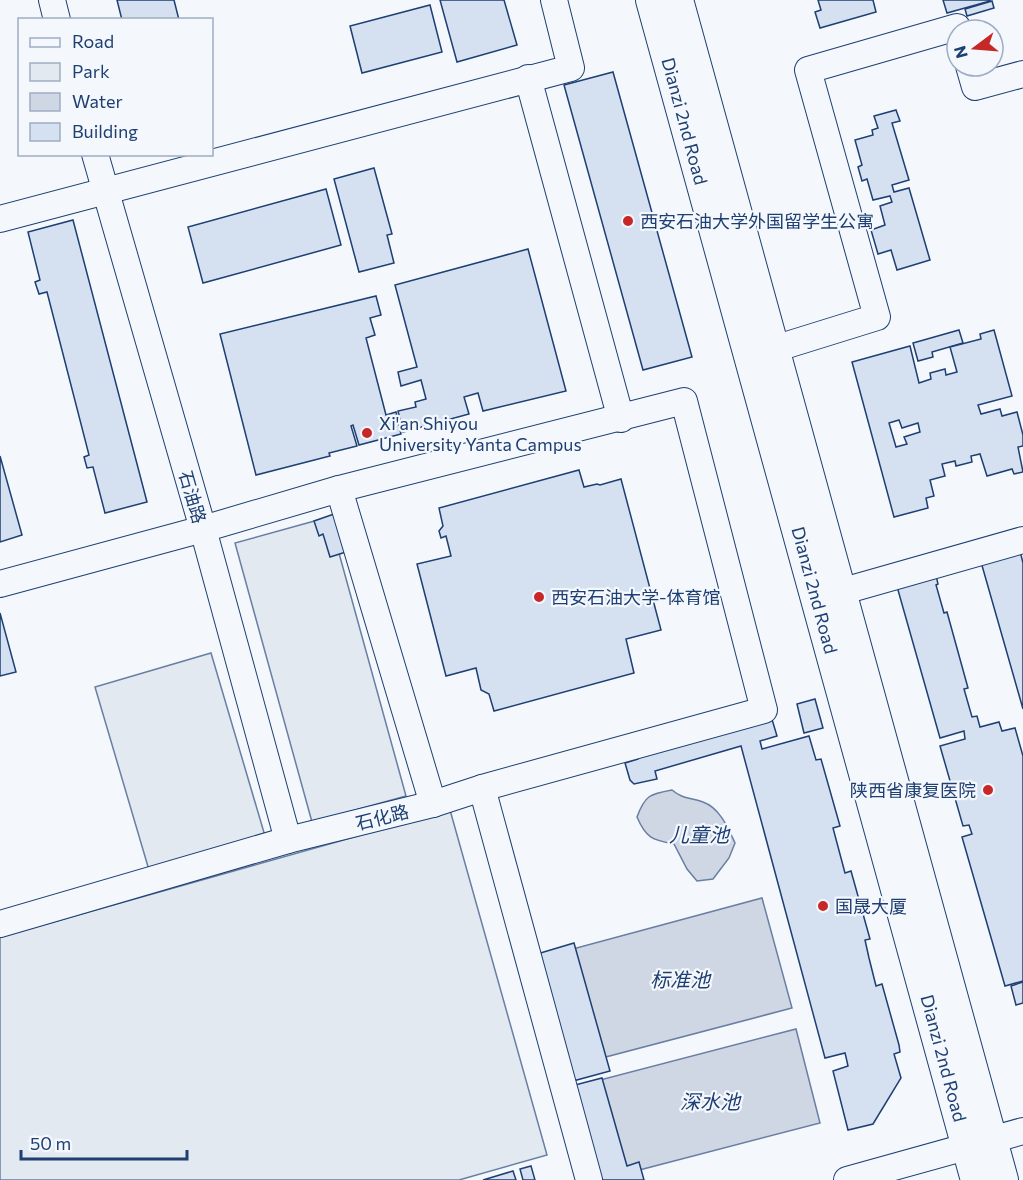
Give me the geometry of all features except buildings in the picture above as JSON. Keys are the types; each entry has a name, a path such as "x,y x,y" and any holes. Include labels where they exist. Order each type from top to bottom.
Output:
{"main road":[{"name":"Dianzi 2nd Road","path":"652,0 980,1144 1002,1180"},
{"name":"Dianzi 2nd Road","path":"677,0 840,592 980,1144 977,1180"}],"street":[{"path":"52,0 56,18"},
{"path":"0,219 571,68 554,0"},
{"path":"774,349 877,318 808,70 945,30"},
{"path":"972,78 975,87 1023,74"},
{"path":"0,584 203,529 339,489 621,419 528,78"},
{"name":"石油路","path":"96,156 203,529 288,840"},
{"name":"石化路","path":"0,924 288,840 434,804 482,788 764,710 684,401 621,419"},
{"path":"339,489 434,804"},
{"path":"840,592 1023,540"},
{"path":"482,788 589,1180"},
{"path":"847,1180 1023,1131"}],"green space":[{"path":"329,517 406,796 312,822 235,543"},
{"path":"211,653 265,836 149,870 95,687"},
{"path":"450,810 547,1155 459,1180 0,1180 0,937"}],"water":[{"name":"儿童池","path":"672,790 684,797 703,802 714,809 723,819 735,843 729,858 713,879 697,881 687,869 674,844 651,837 643,830 637,817 649,797"},
{"name":"标准池","path":"762,898 792,1008 598,1059 569,950"},
{"name":"深水池","path":"796,1029 820,1123 624,1174 600,1080"}],"place":[{"name":"西安石油大学外国留学生公寓","path":"628,221"},
{"name":"Xi'an Shiyou University Yanta Campus","path":"367,433"},
{"name":"西安石油大学-体育馆","path":"539,597"},
{"name":"陕西省康复医院","path":"988,790"},
{"name":"国晟大厦","path":"823,906"}]}
